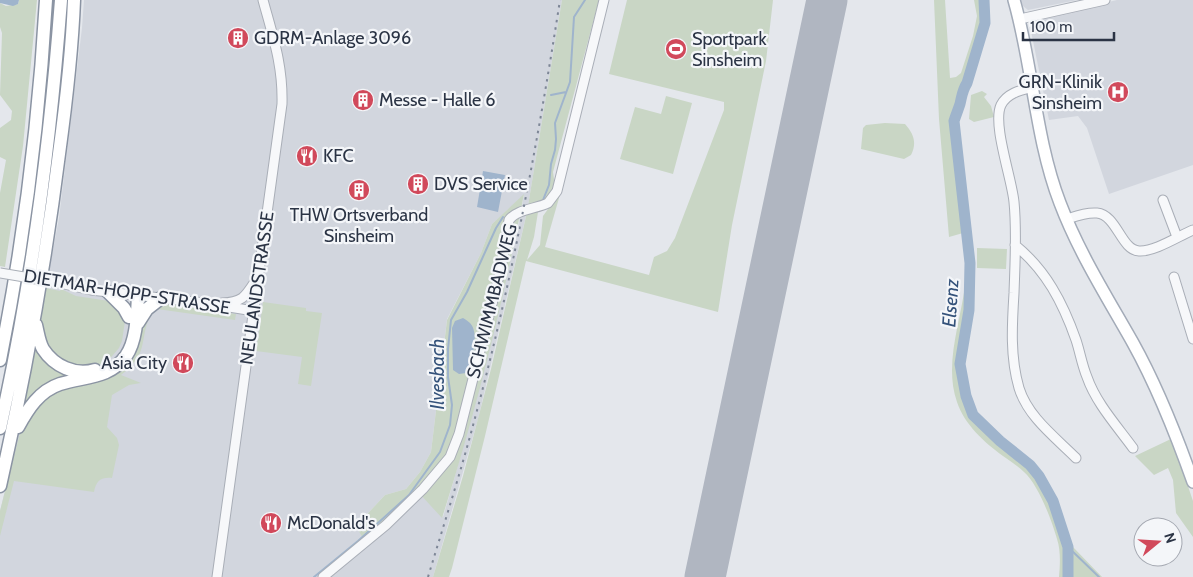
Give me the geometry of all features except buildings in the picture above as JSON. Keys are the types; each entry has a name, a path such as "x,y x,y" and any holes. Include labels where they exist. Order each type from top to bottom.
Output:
{"highway":[{"path":"0,360 26,211 38,106 46,0"},
{"path":"0,428 27,296 36,237 52,108 61,0"},
{"path":"0,486 35,321 49,234 62,131 74,0"},
{"path":"108,292 124,308 132,322"},
{"path":"9,445 28,409 42,395 61,384 93,378 114,369 126,356 130,347 135,295"},
{"path":"35,321 42,347 51,359 68,370 92,371 111,361 117,355 132,322 161,298"},
{"path":"0,326 10,310"}],"main road":[{"path":"1014,0 1020,19 1050,172 1067,219 1091,270 1147,371 1170,419 1191,472"}],"street":[{"name":"NEULANDSTRASSE","path":"217,577 280,120 282,89 278,52 264,0"},
{"name":"SCHWIMMBADWEG","path":"323,577 393,518 423,489 450,457 459,434 499,278 509,220 520,213 548,204 557,191 604,0"},
{"path":"1020,19 1105,0"},
{"path":"1033,87 1014,92 1001,104 998,115 1014,200 1015,244 1012,329 1014,363 1020,389 1027,406 1040,423 1076,458"},
{"path":"1163,200 1177,237"},
{"path":"1067,219 1082,214 1099,213 1110,220 1129,247 1136,251 1144,250 1193,230"},
{"path":"1015,244 1028,255 1048,279 1064,307 1087,378 1103,407 1133,448"},
{"name":"DIETMAR-HOPP-STRASSE","path":"0,273 108,292 254,311"},
{"path":"204,303 237,302 247,295 259,276"},
{"path":"1174,277 1193,339"}],"shaded area":[{"path":"84,0 562,0 527,212 478,419 433,577 0,577 0,511 17,441 59,218","holes":["524,195 487,358 443,517 419,493 356,526 385,495 406,489 420,472 431,452 447,319 481,253 492,224"]},
{"path":"1021,0 1077,0 1028,10 1023,6"},
{"name":"GRN-Klinik Sinsheim","path":"1117,0 1193,0 1193,165 1109,194 1087,128 1078,116 1049,120 1030,26 1036,19"}],"green space":[{"path":"19,0 37,0 23,146 5,267 0,266 0,193 6,160 0,157 0,128 11,120 12,111 0,95 2,33 0,27 0,3 6,6 18,4"},
{"path":"562,0 599,0 553,172 555,186 538,212 534,237 527,260 540,245 543,216 561,191 545,247 649,275 654,257 667,251 675,238 724,110 724,102 609,74 627,0 773,0 766,61 732,225 718,312 526,261 452,568 449,577 433,577 463,476 491,369 527,212"},
{"path":"934,0 945,0 950,78 956,77 961,73 973,36 977,16 974,0 986,0 987,5 984,43 969,83 959,121 959,153 972,246 974,282 961,364 968,396 974,413 1000,440 1032,464 1049,491 1066,527 1072,546 1102,577 1059,577 1060,558 1055,531 1034,485 1022,470 982,439 965,418 957,402 953,388 952,359 965,286 966,260 963,233 949,237 939,119"},
{"path":"982,91 987,94 984,97 991,106 994,117 974,122 969,119 971,95"},
{"path":"666,96 692,103 673,174 620,159 635,107 661,114"},
{"path":"885,123 905,124 912,135 914,143 911,155 904,159 861,149 863,128 866,125"},
{"path":"524,194 488,357 442,518 419,493 365,542 356,526 385,495 406,489 420,472 431,452 447,320 481,253 492,224"},
{"path":"977,248 1007,249 1006,269 977,268"},
{"path":"46,288 60,291 61,289 76,296 109,301 124,315 122,341 119,348 107,362 93,368 78,369 48,351 40,323"},
{"path":"263,302 306,308 306,311 322,313 311,386 298,384 302,357 256,351"},
{"path":"164,304 236,314 235,320 157,309"},
{"path":"150,315 140,354 130,368 121,375 141,383 129,385 112,395 107,427 117,438 119,445 112,478 105,478 100,481 96,485 94,492 14,481 0,536 0,511 22,425 48,393 125,366 136,350 144,319"},
{"path":"37,341 76,374 23,410"},
{"path":"1173,438 1193,501 1193,537 1183,523 1183,517 1179,517 1176,513 1173,480 1168,468 1154,475 1135,456"}],"water":[{"path":"0,0 19,0 18,4 13,6 0,3"},
{"path":"483,171 505,175 498,212 477,207"},
{"path":"463,318 473,328 475,340 473,355 466,373 459,374 453,370 452,328 455,321"}],"waterway":[{"name":"Ilvesbach","path":"543,200 549,185 551,164 555,150 555,123 570,82 574,17 585,0"},
{"name":"Elsenz","path":"984,0 985,23 954,121 970,263 969,310 960,364 966,396 973,415 1000,441 1030,465 1039,476 1053,501 1068,547 1068,577"},
{"path":"551,95 566,92"},
{"name":"Ilvesbach","path":"314,577 409,495 440,452 450,425 452,405 448,377 451,320 467,292 496,228 503,217"},
{"path":"1068,547 1099,577"}],"runway":[{"path":"705,577 827,0"}],"railway":[{"path":"428,577 470,438 501,315 543,106 560,0"}],"place":[{"name":"GDRM-Anlage 3096","path":"238,38"},
{"name":"Sportpark Sinsheim","path":"676,49"},
{"name":"GRN-Klinik Sinsheim","path":"1118,92"},
{"name":"Messe - Halle 6","path":"363,100"},
{"name":"KFC","path":"307,156"},
{"name":"DVS Service","path":"418,184"},
{"name":"THW Ortsverband Sinsheim","path":"359,190"},
{"name":"Asia City","path":"183,363"},
{"name":"McDonald's","path":"271,523"}]}
